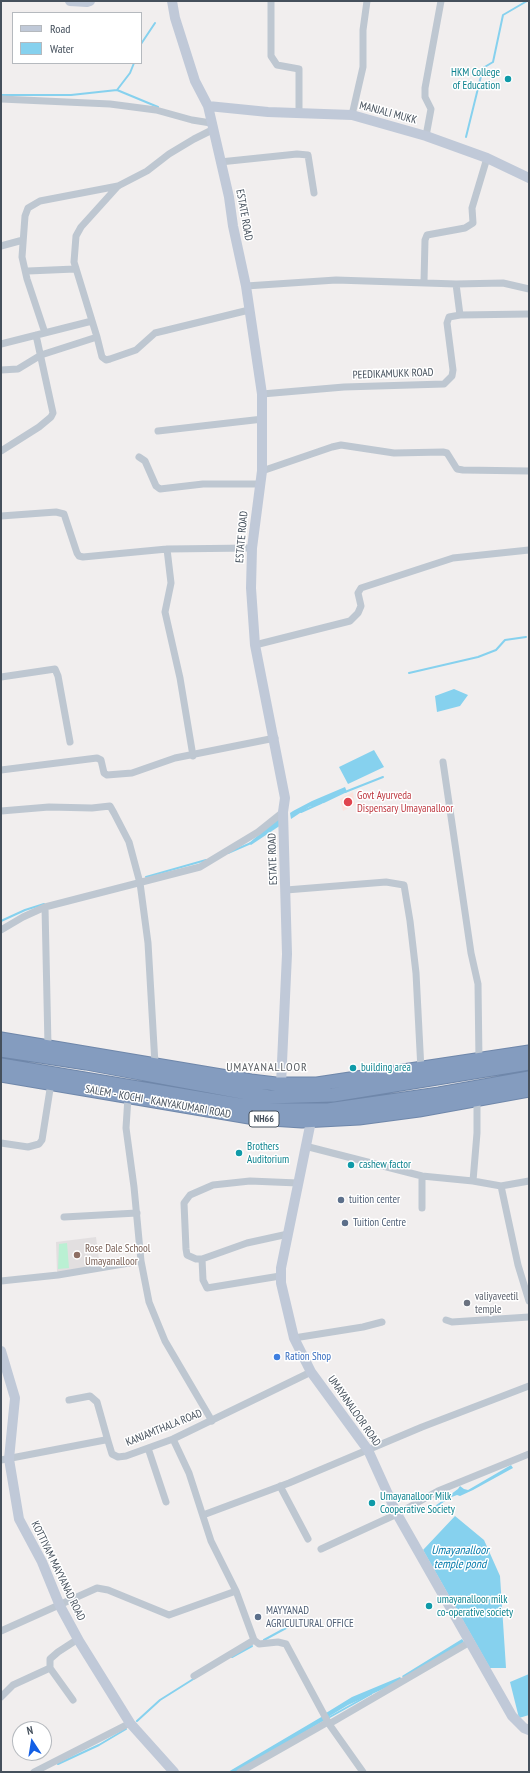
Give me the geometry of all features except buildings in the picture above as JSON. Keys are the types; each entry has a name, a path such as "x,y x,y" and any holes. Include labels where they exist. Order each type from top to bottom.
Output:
{"highway":[{"path":"1,1039 251,1081 281,1084 317,1084 421,1070 529,1052"},
{"path":"1,1050 86,1063 269,1097 333,1095 529,1063"},
{"path":"1,1065 269,1110 328,1110 439,1094 529,1078"},
{"name":"SALEM - KOCHI - KANYAKUMARI ROAD","path":"1,1075 255,1118 311,1121 359,1118 419,1110 529,1090"}],"street":[{"path":"70,1 90,1"},
{"name":"ESTATE ROAD","path":"172,1 175,18 195,81 208,106 229,198 233,226 246,286 262,394 262,471 252,548 251,588 255,645 275,738 285,798 283,812 287,954 281,1084"},
{"path":"271,1 271,56 277,65 299,69 299,112"},
{"path":"352,115 363,67 363,30 367,1"},
{"path":"426,136 431,109 425,97 425,88 442,1"},
{"path":"1,99 110,104 156,110 212,127"},
{"name":"MANJALI MUKK","path":"208,106 268,112 352,115 426,136 487,158 529,178"},
{"path":"45,333 23,264 25,216 28,208 40,201 118,186 147,171 169,154 212,127"},
{"path":"220,162 297,154 308,155 314,193"},
{"path":"424,282 425,240 427,234 465,228 473,223 472,208 487,158"},
{"path":"118,186 81,227 76,236 74,248 76,269 102,357 106,360 136,350 155,333 249,310"},
{"path":"1,246 23,240"},
{"path":"28,271 76,269"},
{"path":"246,286 313,280 456,284 503,283 529,289"},
{"path":"456,284 460,315 526,314"},
{"name":"PEEDIKAMUKK ROAD","path":"262,394 344,387 444,384 452,376 453,370 447,323 449,318 460,315"},
{"path":"1,344 92,320"},
{"path":"1,452 39,427 51,417 53,413 36,335"},
{"path":"1,370 18,369 41,355 97,337"},
{"path":"158,431 263,420"},
{"path":"262,471 341,445 394,454 442,452 447,454 457,469 463,470 529,471"},
{"path":"139,457 145,461 156,486 160,489 203,484 260,484"},
{"path":"1,516 56,512 64,514 79,556 83,557 167,549 252,548"},
{"path":"167,549 171,583 165,612 180,678 193,756"},
{"path":"255,645 350,621 358,613 361,606 358,593 360,588 454,558 529,550"},
{"path":"1,677 54,669 58,676 70,742"},
{"path":"1,770 97,758 101,760 104,773 111,775 132,774 174,758 193,756 275,738"},
{"path":"443,762 471,953 478,984 479,1061"},
{"path":"1,811 49,807 92,808 110,806 125,832 140,883 148,943 155,1064"},
{"path":"1,930 19,919 46,907 200,867 258,832 283,812"},
{"path":"286,890 386,882 404,885 415,966 421,1070"},
{"path":"46,907 48,1046"},
{"path":"1,1143 28,1147 39,1144 42,1140 51,1083"},
{"path":"128,1097 126,1128 137,1213 141,1261 149,1302 165,1341 212,1421"},
{"path":"473,1181 477,1133 477,1100"},
{"name":"UMAYANALOOR ROAD","path":"311,1121 280,1276 294,1338 311,1372 368,1450 397,1514 512,1716 524,1728 529,1730"},
{"path":"305,1146 422,1176 473,1181 501,1186 529,1181"},
{"path":"422,1176 422,1208"},
{"path":"288,1234 247,1243 202,1259 191,1257 187,1255 186,1249 184,1203 186,1198 190,1195 213,1185 250,1181 298,1183"},
{"path":"501,1186 518,1265 529,1301"},
{"path":"64,1217 137,1213"},
{"path":"202,1259 203,1280 207,1288 280,1276"},
{"path":"1,1281 58,1275 141,1261"},
{"path":"446,1320 452,1322 529,1317"},
{"path":"294,1338 364,1327 382,1322"},
{"name":"KOTTIYAM MAYYANAD ROAD","path":"1,1351 3,1365 15,1398 5,1460 19,1519 42,1562 60,1606 78,1639 130,1723 174,1772"},
{"name":"KANJAMTHALA ROAD","path":"69,1400 90,1396 97,1402 112,1454 118,1457 126,1456 173,1439 311,1372"},
{"path":"203,1515 280,1486 529,1386"},
{"path":"173,1439 189,1473 211,1541 236,1591 254,1640 259,1644 278,1642 286,1644 328,1723 363,1772"},
{"path":"5,1460 96,1441 108,1441"},
{"path":"148,1448 166,1502"},
{"path":"321,1549 397,1514 438,1491 529,1454"},
{"path":"280,1486 308,1539"},
{"path":"1,1631 60,1606 90,1590 103,1588 169,1615 236,1591"},
{"path":"74,1700 50,1668 50,1659 78,1639"},
{"path":"194,1676 254,1640"},
{"path":"240,1772 470,1642"},
{"path":"1,1697 13,1685 50,1668"},
{"path":"34,1772 130,1723"}],"shaded area":[{"name":"Govt Ayurveda Dispensary Umayanalloor","path":"353,792 355,805 343,811 340,799"},
{"name":"Rose Dale School Umayanalloor","path":"96,1237 100,1267 57,1272 56,1242"}],"green space":[{"path":"67,1243 69,1268 58,1269 59,1244"}],"water":[{"path":"454,689 468,695 460,706 437,712 435,696"},
{"path":"374,750 384,767 348,784 339,767"},
{"path":"345,787 347,792 324,803 309,807 291,819 290,813 293,811"},
{"path":"280,817 281,825 251,845 249,843"},
{"path":"511,1465 513,1468 473,1490 460,1496 457,1495 449,1498 428,1514 427,1512 460,1486 468,1490"},
{"name":"Umayanalloor temple pond","path":"455,1516 484,1540 500,1576 506,1668 490,1668 423,1550"},
{"path":"462,1639 464,1642 404,1679 402,1676"},
{"path":"529,1674 529,1715 519,1718 510,1682"},
{"path":"400,1677 403,1680 348,1705 328,1717 326,1713 352,1697"},
{"path":"323,1716 325,1720 237,1772 228,1772"}],"waterway":[{"path":"466,137 483,68 493,62 503,15 527,1"},
{"path":"142,42 155,23"},
{"path":"117,90 130,73 134,64"},
{"path":"1,95 71,95 117,90 158,107"},
{"path":"409,673 478,657 496,650 505,640 526,637"},
{"path":"345,792 383,777"},
{"path":"301,812 321,803"},
{"path":"228,853 251,843"},
{"path":"146,877 206,860"},
{"path":"1,921 25,910 44,904"},
{"path":"264,1640 297,1622"},
{"path":"232,1657 252,1646"},
{"path":"137,1721 160,1700 195,1678"},
{"path":"328,1718 371,1694"},
{"path":"58,1764 99,1745 126,1729"}],"place":[{"name":"HKM College of Education","path":"508,79"},
{"name":"Govt Ayurveda Dispensary Umayanalloor","path":"348,802"},
{"name":"building area","path":"353,1068"},
{"name":"Brothers Auditorium","path":"239,1153"},
{"name":"cashew factor","path":"351,1165"},
{"name":"tuition center","path":"341,1200"},
{"name":"Tuition Centre","path":"345,1223"},
{"name":"Rose Dale School Umayanalloor","path":"77,1255"},
{"name":"valiyaveetil temple","path":"467,1303"},
{"name":"Ration Shop","path":"277,1357"},
{"name":"Umayanalloor Milk Cooperative Society","path":"372,1503"},
{"name":"umayanalloor milk co-operative society","path":"429,1606"},
{"name":"MAYYANAD AGRICULTURAL OFFICE","path":"258,1617"}],"district":[{"name":"UMAYANALLOOR","path":"267,1068"}]}
